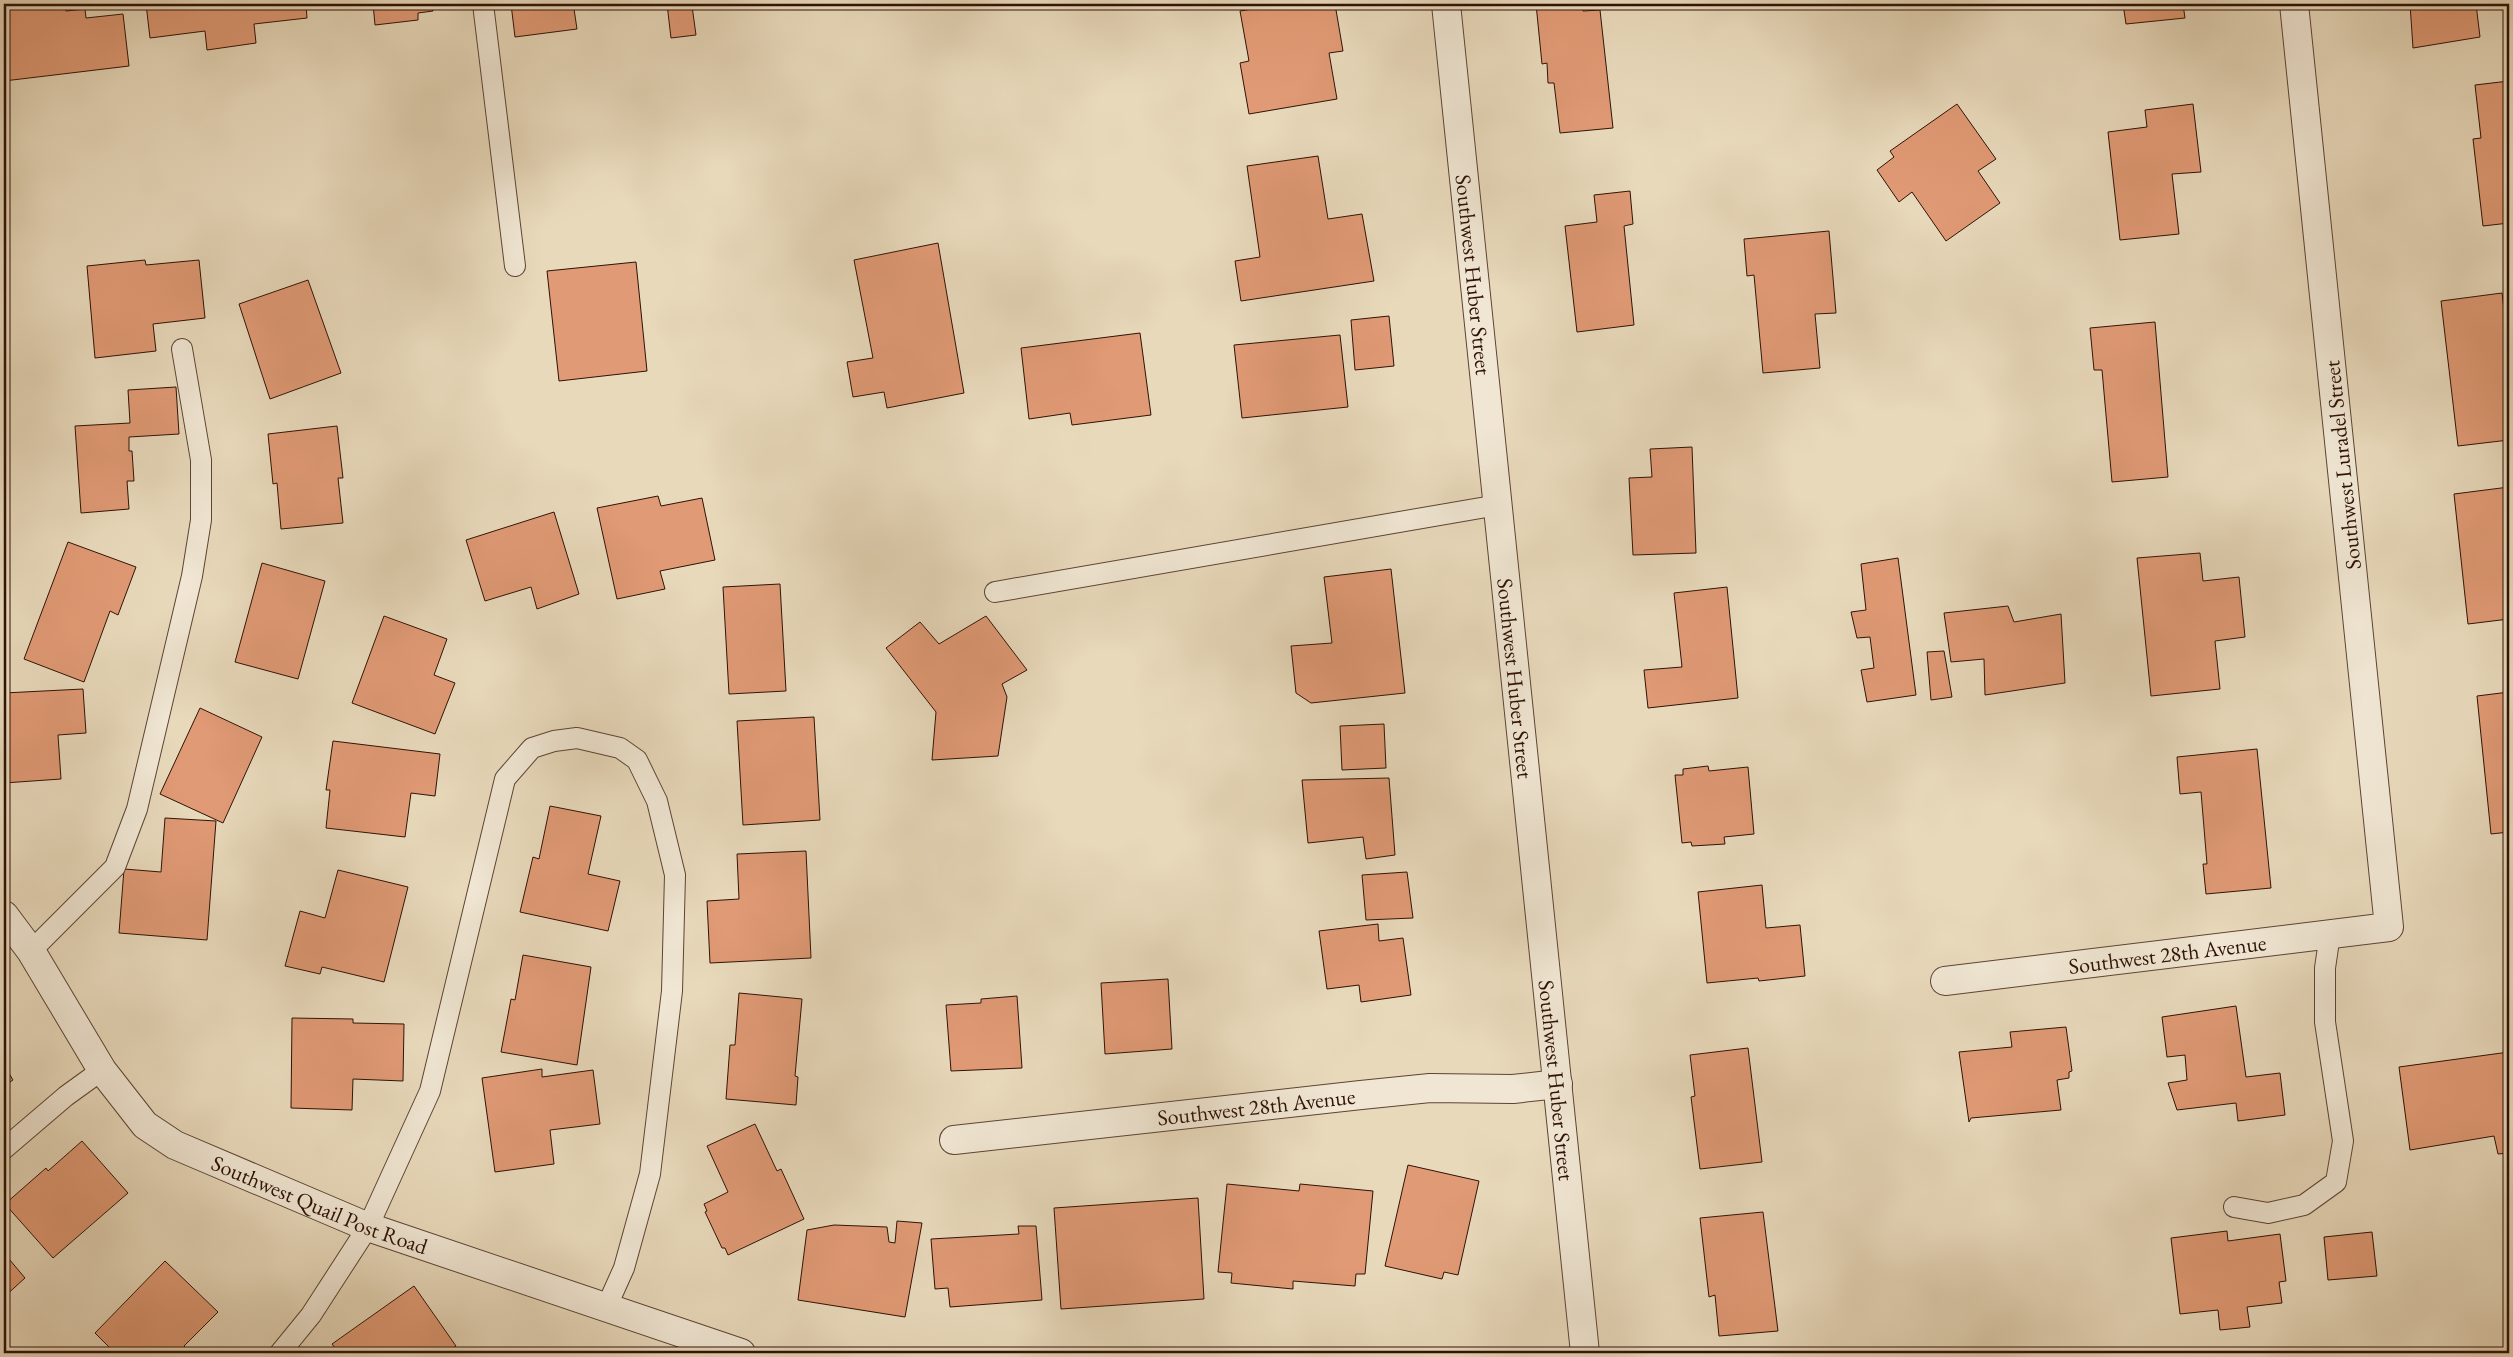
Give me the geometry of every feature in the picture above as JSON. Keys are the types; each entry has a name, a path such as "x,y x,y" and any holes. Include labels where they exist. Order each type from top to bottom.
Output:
{"street":[{"name":"Southwest Huber Street","path":"1446,4 1585,1353"},
{"name":"Southwest Luradel Street","path":"2294,4 2389,927"},
{"name":"Southwest Quail Post Road","path":"4,915 31,951 102,1070 144,1125 175,1145 368,1227 741,1353"},
{"name":"Southwest 28th Avenue","path":"1945,981 2389,927"},
{"name":"Southwest 28th Avenue","path":"954,1140 1430,1088 1513,1089 1558,1084"}],"lane":[{"path":"483,4 515,266"},
{"path":"31,951 115,867 137,809 192,576 201,520 201,460 182,349"},
{"path":"996,592 1498,505"},
{"path":"280,1353 311,1315 368,1227 430,1091 505,779 532,748 554,741 577,738 620,748 636,760 657,801 675,875 672,991 650,1174 624,1268 606,1308"},
{"path":"2234,1207 2268,1213 2304,1205 2336,1182 2343,1141 2326,1022 2325,968 2330,934"},
{"path":"4,1150 66,1096 102,1070"}],"building":[{"path":"39,4 65,4 66,11 85,9 86,18 123,14 129,66 4,81 4,17 9,16 8,8"},
{"path":"146,4 306,4 307,18 254,24 256,43 207,50 205,31 150,38"},
{"path":"373,4 432,4 433,11 418,13 418,20 375,25"},
{"path":"511,4 612,4 574,9 577,29 515,37"},
{"path":"667,4 709,4 692,6 696,35 671,38"},
{"path":"1282,4 1335,4 1343,51 1329,53 1337,99 1249,114 1240,63 1249,61 1240,11"},
{"path":"1536,4 1582,4 1583,11 1600,10 1613,128 1560,133 1554,83 1548,83 1547,63 1542,64"},
{"path":"2051,4 2078,4 2051,7"},
{"path":"2123,4 2183,4 2185,18 2126,24"},
{"path":"2410,4 2476,4 2480,37 2413,48"},
{"path":"2509,81 2509,223 2483,226 2473,139 2481,138 2475,85"},
{"path":"1957,104 1996,159 1978,171 2000,203 1946,241 1912,192 1899,202 1877,170 1894,157 1890,151"},
{"path":"2193,104 2201,172 2172,174 2179,234 2120,240 2108,132 2147,127 2145,110"},
{"path":"1318,156 1328,219 1362,214 1374,281 1241,301 1235,261 1260,257 1247,166"},
{"path":"1630,191 1633,224 1624,226 1634,325 1577,332 1565,226 1597,222 1594,195"},
{"path":"1829,231 1836,313 1815,314 1820,368 1763,373 1754,275 1747,276 1744,239"},
{"path":"938,243 964,393 887,408 884,392 853,397 847,362 873,358 854,260"},
{"path":"145,260 146,265 199,260 205,318 153,324 156,351 95,358 87,266"},
{"path":"636,262 647,371 559,381 547,271"},
{"path":"308,280 341,373 270,399 239,304"},
{"path":"2502,293 2504,310 2509,309 2509,440 2458,446 2441,301"},
{"path":"1389,316 1394,366 1355,370 1351,320"},
{"path":"2155,322 2168,477 2112,482 2102,370 2094,370 2090,328"},
{"path":"1140,333 1151,415 1072,425 1070,413 1029,419 1021,348"},
{"path":"1340,335 1348,407 1242,418 1234,345"},
{"path":"176,387 179,434 129,437 129,451 132,451 134,481 127,481 129,509 81,513 75,426 130,423 128,390"},
{"path":"4,402 10,408 4,414"},
{"path":"337,426 343,478 338,478 343,523 281,529 277,483 273,484 268,434"},
{"path":"1692,447 1696,553 1633,555 1629,478 1652,477 1650,449"},
{"path":"2509,487 2509,619 2468,624 2454,494"},
{"path":"658,496 661,506 702,498 715,560 660,571 665,589 617,599 597,508"},
{"path":"554,512 579,594 537,609 531,587 485,601 466,540"},
{"path":"68,542 136,567 118,615 110,611 84,682 24,659"},
{"path":"2200,553 2203,581 2239,577 2245,637 2215,641 2220,689 2151,696 2137,558"},
{"path":"1898,558 1916,695 1867,702 1861,670 1874,668 1870,637 1857,638 1851,612 1866,610 1861,564"},
{"path":"262,563 325,581 298,679 235,662"},
{"path":"1391,569 1405,693 1311,703 1296,693 1291,646 1332,643 1324,577"},
{"path":"780,584 786,691 729,694 723,587"},
{"path":"1727,587 1738,698 1648,708 1644,670 1682,667 1674,593"},
{"path":"2008,606 2014,622 2061,614 2065,683 1985,695 1984,659 1951,662 1944,613"},
{"path":"384,616 447,639 434,675 455,683 435,734 352,703"},
{"path":"986,616 1027,670 1002,684 1007,697 998,756 932,760 936,712 886,648 920,622 939,644"},
{"path":"1944,651 1952,697 1931,700 1927,652"},
{"path":"83,689 86,733 58,735 61,779 4,783 4,693"},
{"path":"2509,692 2509,832 2491,834 2477,696"},
{"path":"200,708 262,737 223,823 160,794"},
{"path":"814,717 820,820 743,825 737,721"},
{"path":"1384,724 1386,768 1342,770 1340,726"},
{"path":"333,741 440,754 435,796 411,793 405,837 326,828 330,790 326,790"},
{"path":"2257,749 2271,888 2206,894 2203,864 2207,864 2201,792 2180,794 2177,757"},
{"path":"1708,766 1709,771 1748,767 1754,834 1724,837 1725,844 1692,846 1691,842 1682,843 1675,775 1683,775 1683,769"},
{"path":"1389,778 1395,855 1366,859 1363,837 1308,843 1302,780"},
{"path":"550,806 601,816 588,874 620,881 608,931 520,912 533,857 539,859"},
{"path":"165,818 216,821 207,940 119,933 124,869 161,872"},
{"path":"806,851 811,958 710,963 707,901 739,899 737,854"},
{"path":"338,870 408,887 384,982 322,967 320,974 285,966 300,911 325,918"},
{"path":"1407,872 1413,918 1366,920 1362,875"},
{"path":"1762,885 1766,928 1800,925 1805,976 1759,981 1758,978 1707,983 1698,892"},
{"path":"1378,924 1379,941 1403,938 1411,995 1361,1002 1359,985 1327,989 1319,931"},
{"path":"523,955 591,967 577,1065 501,1052 511,999 515,1000"},
{"path":"1168,979 1172,1049 1105,1054 1101,983"},
{"path":"739,993 802,999 795,1076 798,1077 796,1105 726,1099 730,1045 735,1045"},
{"path":"1017,996 1022,1068 951,1071 946,1005 981,1003 981,999"},
{"path":"2236,1006 2246,1077 2280,1073 2285,1115 2238,1121 2236,1103 2177,1110 2168,1083 2187,1080 2185,1055 2167,1057 2162,1017"},
{"path":"292,1018 353,1019 353,1023 404,1024 403,1081 353,1079 352,1110 291,1108"},
{"path":"2066,1027 2072,1071 2069,1072 2069,1078 2057,1080 2061,1110 1971,1118 1969,1122 1959,1052 2012,1047 2010,1032"},
{"path":"1748,1048 1762,1162 1700,1169 1691,1097 1695,1096 1690,1055"},
{"path":"2509,1052 2509,1153 2498,1154 2494,1136 2410,1150 2399,1067"},
{"path":"4,1065 13,1080 4,1086"},
{"path":"542,1069 542,1077 593,1070 600,1124 550,1130 554,1164 495,1172 482,1078"},
{"path":"755,1124 777,1171 781,1169 804,1219 728,1255 725,1248 722,1248 705,1212 707,1211 704,1204 728,1192 707,1146"},
{"path":"82,1141 128,1193 53,1258 5,1204 46,1168 48,1171"},
{"path":"1408,1165 1479,1181 1458,1275 1444,1272 1442,1279 1385,1266"},
{"path":"1227,1184 1299,1191 1300,1184 1373,1191 1365,1274 1356,1274 1355,1286 1293,1281 1293,1289 1231,1283 1232,1273 1218,1272"},
{"path":"1198,1198 1204,1299 1061,1309 1054,1208"},
{"path":"1763,1212 1778,1331 1719,1336 1715,1295 1709,1297 1700,1218"},
{"path":"897,1221 922,1223 905,1317 798,1300 807,1230 834,1225 887,1227 889,1242 895,1243"},
{"path":"1018,1226 1036,1226 1042,1300 950,1307 948,1288 935,1289 931,1239 1019,1234"},
{"path":"2227,1231 2228,1241 2280,1234 2286,1281 2279,1282 2282,1303 2247,1307 2250,1327 2220,1330 2218,1310 2180,1314 2171,1238"},
{"path":"2372,1232 2377,1276 2328,1280 2324,1237"},
{"path":"4,1253 25,1278 4,1297"},
{"path":"165,1261 218,1312 184,1346 191,1353 115,1353 95,1333"},
{"path":"414,1286 456,1346 445,1353 339,1353 332,1344"}]}
